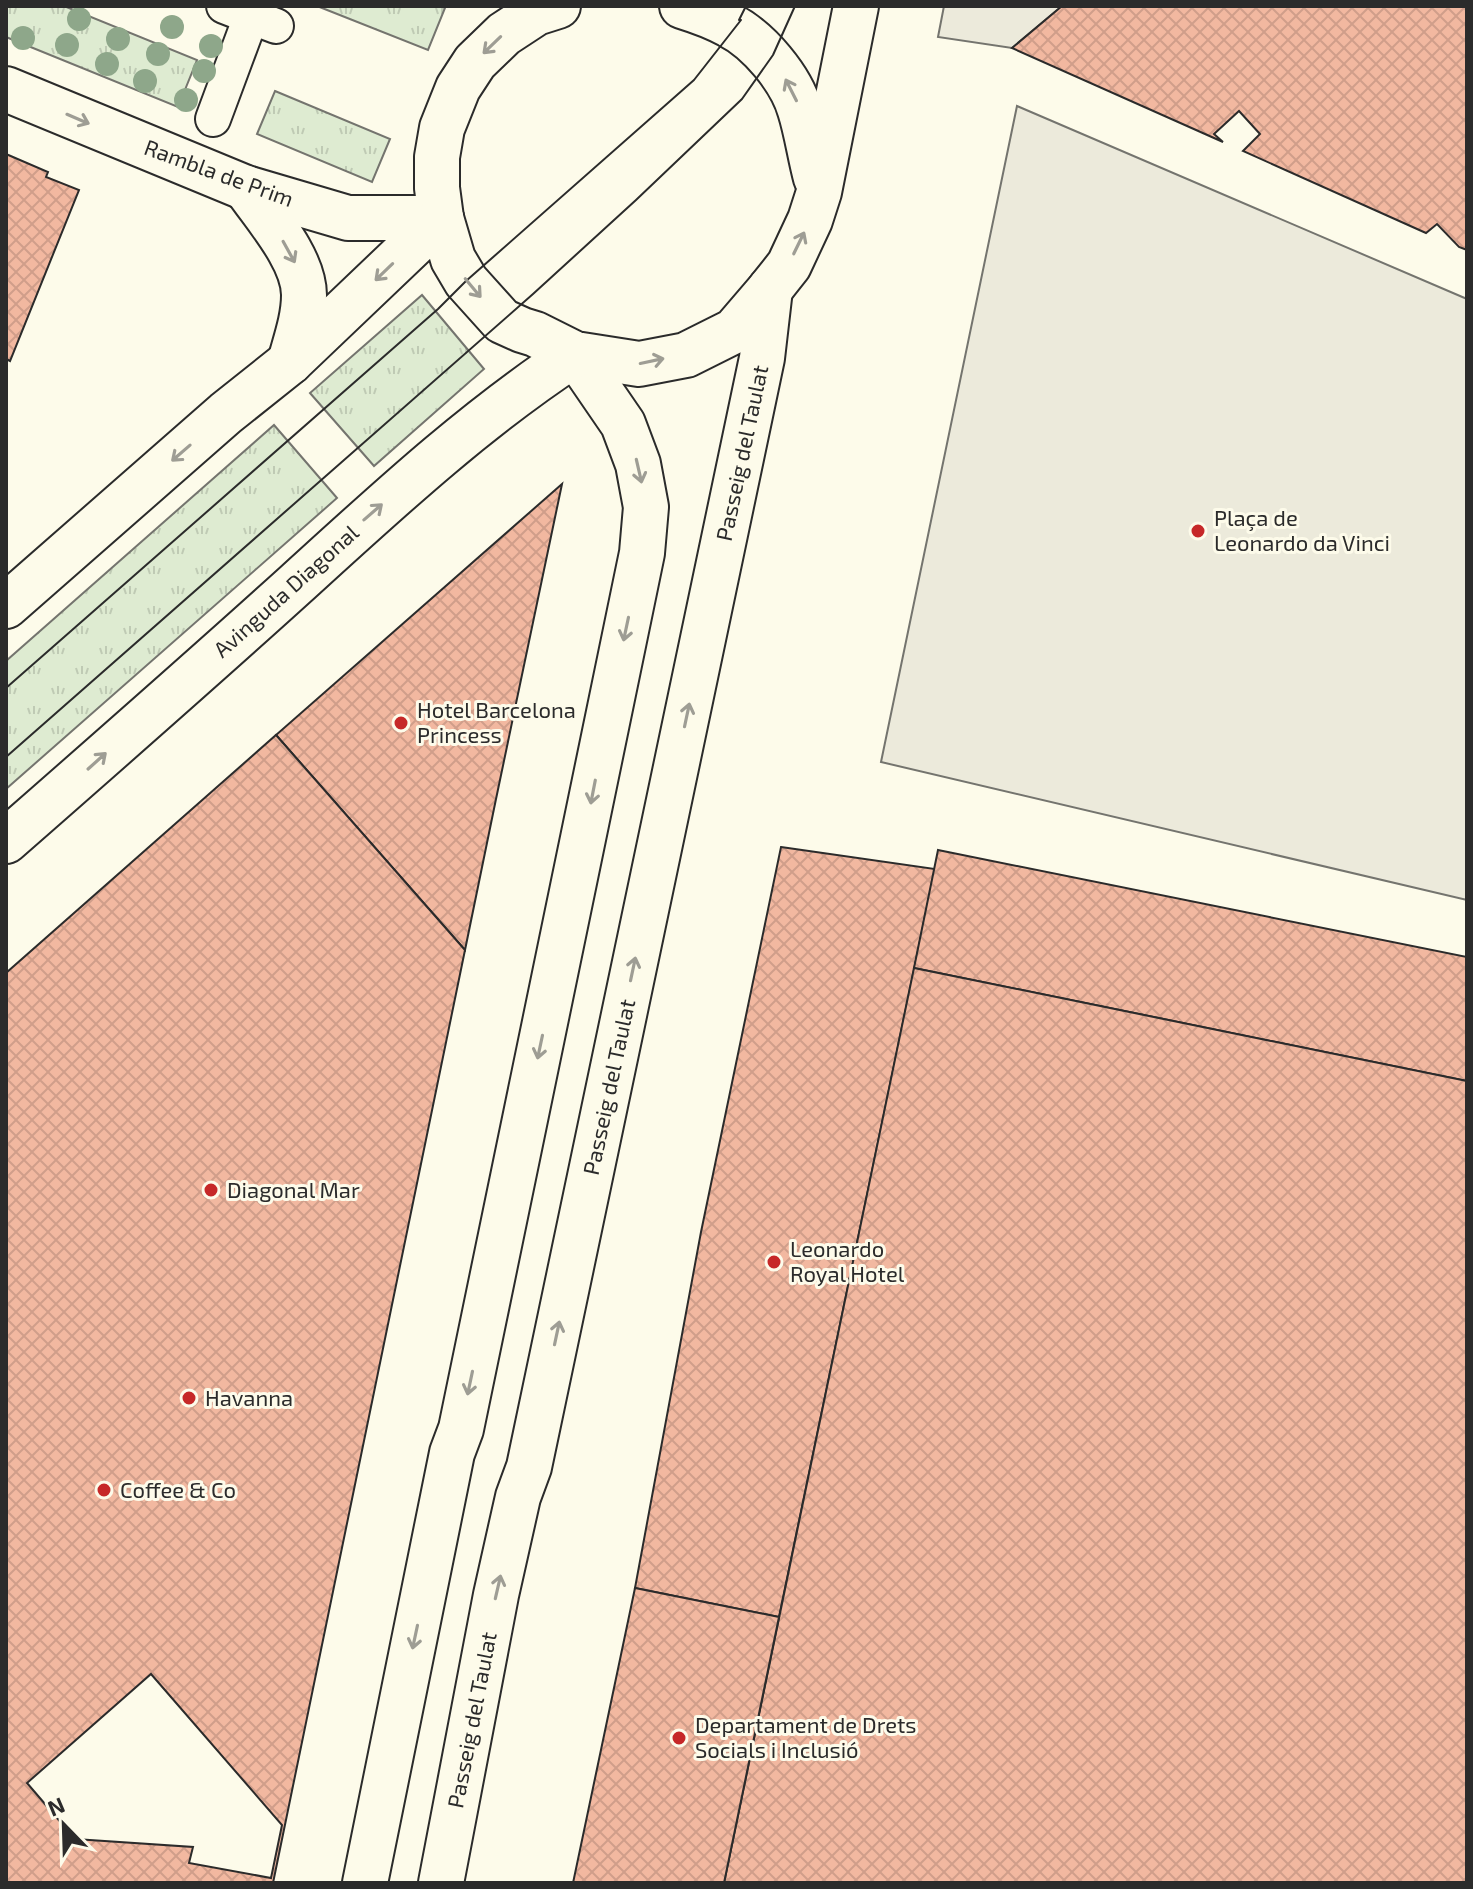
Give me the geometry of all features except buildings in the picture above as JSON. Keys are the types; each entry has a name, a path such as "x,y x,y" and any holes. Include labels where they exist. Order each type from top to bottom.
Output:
{"main road":[{"path":"558,6 536,13 504,34 475,62 458,88 442,128 437,157 441,218 453,259 466,281 502,321 575,354 639,364 686,355 734,331 789,265 819,192 856,6"},
{"path":"682,6 731,25 751,38 786,80 800,108 819,192"},
{"name":"Rambla de Prim","path":"6,89 246,188 348,218 441,218"},
{"path":"246,188 293,255 304,292 302,319 290,362"},
{"path":"6,606 226,413 290,362 441,218"},
{"name":"Passeig del Taulat","path":"441,1883 496,1595 518,1497 529,1467 759,373 770,289"},
{"path":"365,1883 452,1453 461,1429 642,553 646,507 638,464 623,424 575,354"},
{"name":"Avinguda Diagonal","path":"6,841 369,516 488,416 575,354"}],"street":[{"path":"213,119 251,14"}],"green space":[{"path":"6,6 64,6 197,60 178,107 6,37"},
{"path":"317,6 441,6 445,8 428,50"},
{"path":"275,91 390,139 372,182 257,134"},
{"path":"422,295 484,369 374,466 310,393"},
{"path":"274,425 337,498 6,789 6,661"}],"shaded area":[{"path":"944,6 1062,6 1012,48 938,37"},
{"name":"Plaça de Leonardo da Vinci","path":"1017,106 1467,299 1467,900 881,762"}],"tram line":[{"path":"6,688 694,80 741,20 746,6"},
{"path":"6,757 636,200 742,99 773,55 795,6"}],"place":[{"name":"Plaça de Leonardo da Vinci","path":"1198,531"},
{"name":"Hotel Barcelona Princess","path":"401,723"},
{"name":"Diagonal Mar","path":"211,1190"},
{"name":"Leonardo Royal Hotel","path":"774,1262"},
{"name":"Havanna","path":"189,1398"},
{"name":"Coffee & Co","path":"104,1490"},
{"name":"Departament de Drets Socials i Inclusió","path":"679,1738"}]}
